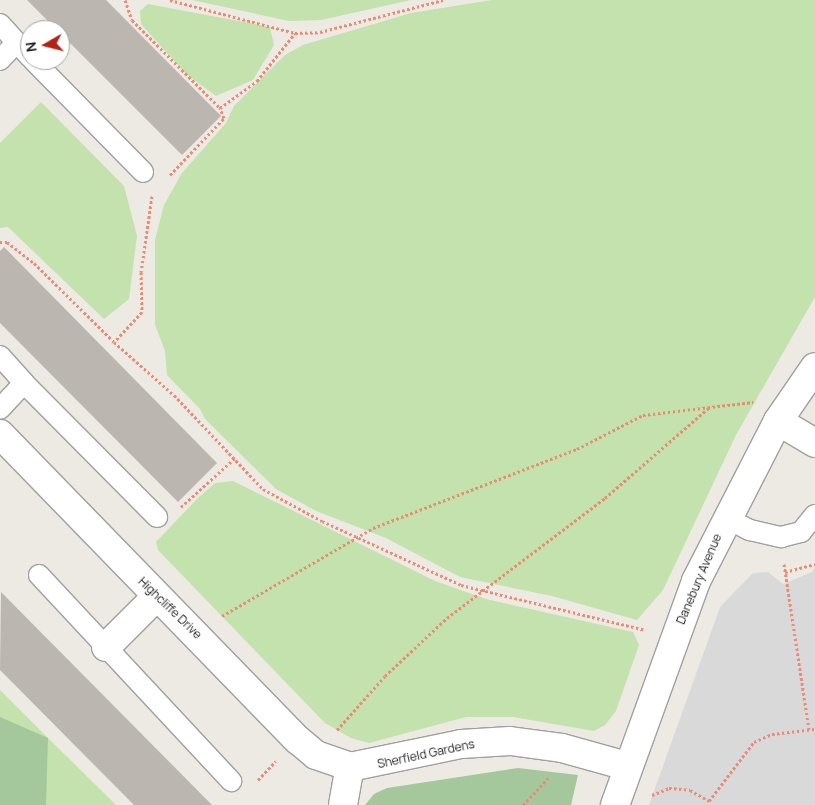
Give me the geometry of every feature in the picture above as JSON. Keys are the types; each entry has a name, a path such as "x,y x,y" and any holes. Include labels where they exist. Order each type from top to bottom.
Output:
{"street":[{"name":"Danebury Avenue","path":"614,805 696,581 726,518 770,411 815,367"},
{"path":"770,411 815,443"},
{"name":"Highcliffe Drive","path":"0,434 307,747 350,767"},
{"path":"106,647 157,596"},
{"name":"Sherfield Gardens","path":"350,767 461,744 510,740 562,748 628,766"},
{"path":"343,805 350,767"}],"lane":[{"path":"0,24 20,47"},
{"path":"0,60 20,51"},
{"path":"43,70 144,172"},
{"path":"0,356 24,384 156,517"},
{"path":"0,408 24,384"},
{"path":"726,518 750,530 781,537 801,532 815,515"},
{"path":"40,575 231,781"}],"path":[{"path":"125,0 132,20 220,108 224,118 163,182"},
{"path":"170,0 295,33 320,32 443,0"},
{"path":"220,108 257,80 295,33"},
{"path":"114,342 142,312 141,272 152,194 157,188"},
{"path":"0,242 7,242 34,264 234,458 263,489 357,538 461,585 651,632"},
{"path":"197,634 237,606 357,538 439,500 577,449 643,415 712,406 770,411"},
{"path":"255,783 307,747 482,590 605,498 712,406"},
{"path":"156,517 166,521 234,458"},
{"path":"781,537 809,729"},
{"path":"785,572 815,564"},
{"path":"645,794 654,795 669,788 690,790 710,803 754,742 772,734 815,729"}],"shaded area":[{"path":"815,566 815,805 649,805 720,607 753,573 768,572 783,584 812,572"}],"green space":[{"path":"192,0 411,0 321,20 289,21"},
{"path":"492,0 815,0 815,297 736,435 663,590 637,620 552,596 460,577 386,538 316,511 276,489 205,419 200,409 167,375 165,351 155,325 155,240 164,205 182,173 226,123 234,106 285,55 303,45 411,13"},
{"path":"148,4 270,27 274,45 253,80 216,96 186,74 141,24 140,11"},
{"path":"41,102 124,186 137,236 129,299 104,319 8,227 0,228 0,143"},
{"path":"233,481 435,581 486,599 633,632 639,645 616,711 605,725 594,731 513,717 466,717 369,743 351,738 325,723 158,550 156,542 197,499 215,483"},
{"path":"0,690 48,738 116,805 0,805"},
{"path":"0,717 48,738 46,805 0,805"},
{"path":"518,768 578,775 571,805 365,805 374,794 387,788"}],"building":[{"path":"27,0 106,0 221,116 182,155 70,43 70,20 47,20"},
{"path":"4,247 217,463 178,502 0,323 0,251"},
{"path":"1,592 212,805 134,805 0,670"}]}
